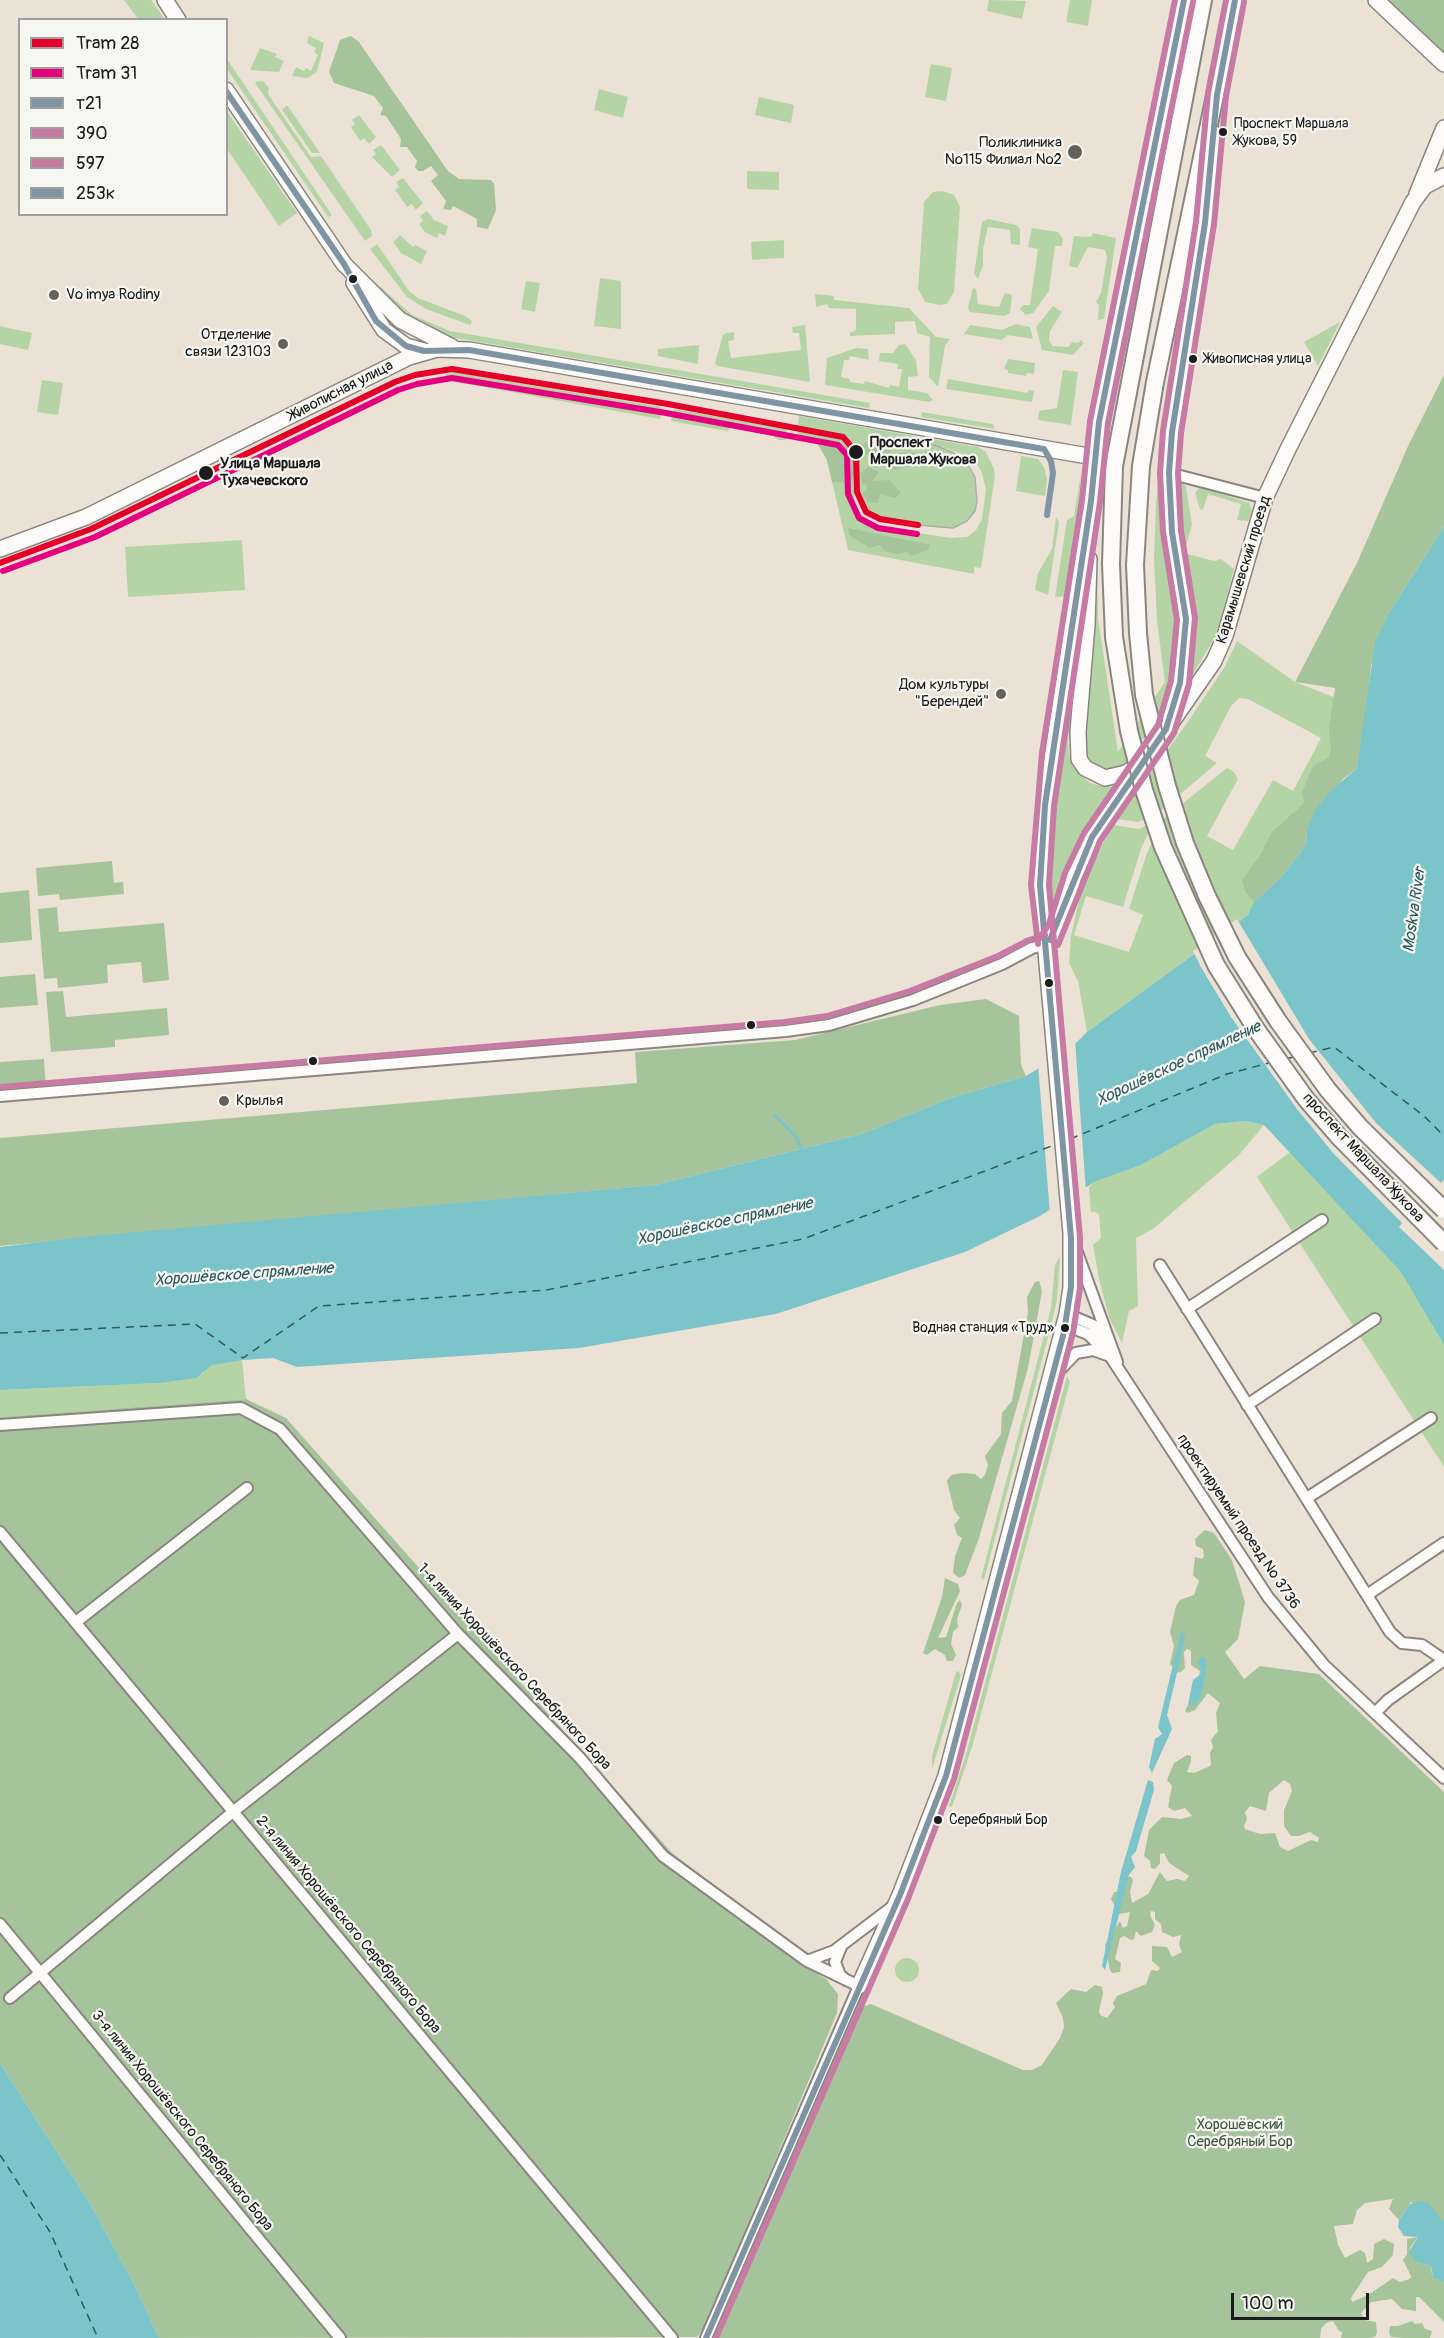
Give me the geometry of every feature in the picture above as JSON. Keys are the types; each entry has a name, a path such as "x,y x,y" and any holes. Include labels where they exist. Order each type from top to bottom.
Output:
{"main road":[{"name":"проспект Маршала Жукова","path":"1203,0 1114,465 1111,564 1114,636 1129,731 1144,790 1163,847 1216,965 1256,1029 1306,1099 1406,1207 1444,1243"},
{"name":"проспект Маршала Жукова","path":"1237,3 1166,329 1141,466 1135,565 1144,695 1167,786 1185,843 1207,896 1238,957 1278,1021 1328,1090 1360,1127 1444,1210"}],"street":[{"path":"165,0 177,18"},
{"path":"706,2338 853,1983 879,1927 900,1895 946,1776 961,1727 1066,1319 1071,1281 1071,1235 1041,885 1045,805 1090,501 1094,457 1184,0"},
{"path":"1376,0 1444,64"},
{"path":"228,93 344,264 367,307 384,330 389,343 389,353 379,371"},
{"path":"1166,729 1180,683 1186,634 1185,604 1172,532 1168,472 1172,432 1205,223 1217,94"},
{"path":"1415,200 1444,128"},
{"path":"1415,200 1440,178 1431,157"},
{"name":"Карамышевский проезд","path":"1047,944 1057,928 1074,876 1092,837 1214,661 1225,636 1265,498 1415,200"},
{"path":"344,264 380,303 418,331 455,348"},
{"path":"384,330 406,346 424,351 425,342 418,331"},
{"name":"Живописная улица","path":"0,549 93,514 379,371 424,351 455,348 1094,457"},
{"path":"1168,472 1265,498"},
{"path":"1090,501 1087,625 1077,748 1085,768 1105,778 1126,773 1143,762"},
{"path":"0,1096 786,1031 829,1024 913,1000 1002,964 1032,948 1047,944"},
{"path":"1187,1309 1322,1220"},
{"name":"проектируемый проезд № 3736","path":"1071,1235 1111,1355 1268,1598 1324,1665 1444,1778"},
{"path":"1161,1265 1367,1595 1398,1640 1408,1645 1422,1646 1444,1660 1388,1700 1376,1712"},
{"path":"1066,1319 1088,1334 1111,1355"},
{"path":"1247,1405 1375,1319"},
{"path":"1051,1382 1059,1369 1076,1353 1093,1350 1111,1355"},
{"name":"1-я линия Хорошёвского Серебряного Бора","path":"0,1425 241,1408 280,1429 458,1634 580,1758 663,1856 807,1961 853,1983"},
{"path":"1307,1498 1431,1418"},
{"path":"76,1623 247,1488"},
{"name":"2-я линия Хорошёвского Серебряного Бора","path":"0,1532 672,2338"},
{"path":"1367,1595 1444,1543"},
{"path":"10,1998 234,1811 458,1634"},
{"name":"3-я линия Хорошёвского Серебряного Бора","path":"0,1924 340,2338"},
{"path":"807,1961 826,1956 879,1927"},
{"path":"841,1946 835,1962 840,1975 853,1983"}],"green space":[{"path":"124,0 151,0 164,18 137,18"},
{"path":"989,0 1026,1 1022,19 987,11"},
{"path":"1070,0 1092,0 1088,26 1066,22"},
{"path":"1386,0 1444,0 1444,55"},
{"path":"309,36 324,43 317,72 307,78 292,76 296,67 304,71 306,68 311,71 318,55 314,52 316,48 307,43"},
{"path":"351,36 359,42 448,171 459,179 491,180 494,184 496,210 488,229 477,227 477,219 453,206 451,210 443,209 446,201 431,181 438,175 431,166 418,171 415,167 417,161 407,147 400,147 401,139 386,116 380,115 383,108 374,96 334,83 329,72 340,40"},
{"path":"260,48 277,54 275,57 284,61 279,72 250,70"},
{"path":"228,60 332,215 328,217 228,70"},
{"path":"931,64 952,68 946,101 925,97"},
{"path":"264,82 269,88 268,94 311,157 321,156 371,230 372,236 365,241 255,83"},
{"path":"599,89 628,97 623,118 594,110"},
{"path":"759,97 794,105 791,123 755,115"},
{"path":"287,105 320,153 312,153 282,110"},
{"path":"228,113 297,213 279,226 228,150"},
{"path":"359,115 376,137 369,144 364,138 360,141 351,127 355,124 352,120"},
{"path":"381,145 400,170 392,177 372,157 376,154 373,150"},
{"path":"747,171 779,172 779,190 747,189"},
{"path":"403,178 423,203 416,210 412,204 407,207 395,190 399,187 396,182"},
{"path":"942,191 954,195 960,207 954,292 947,304 939,305 925,302 918,289 924,202 933,192"},
{"path":"427,211 434,220 448,226 445,236 439,233 437,238 425,232 419,224 423,221 420,216"},
{"path":"988,219 1016,225 1020,229 1020,245 1011,244 1010,230 988,227 983,249 983,265 978,279 974,274 982,222"},
{"path":"1032,228 1058,232 1063,239 1062,246 1055,246 1049,291 1033,313 1026,315 1020,309 1023,305 1030,305 1038,249 1028,247"},
{"path":"1093,233 1116,238 1104,319 1098,320 1099,305 1096,302 1101,293 1107,258 1105,250 1088,247 1077,268 1069,266 1074,236 1091,237"},
{"path":"400,235 413,247 415,245 427,251 421,264 401,253 393,242"},
{"path":"784,240 784,258 752,260 751,242"},
{"path":"377,244 409,291 418,298 465,316 472,321 470,325 426,309 407,297 370,249"},
{"path":"600,278 621,281 621,329 594,326"},
{"path":"526,281 540,283 535,312 521,309"},
{"path":"376,283 412,315 450,331 870,403 869,408 449,337 410,320 372,285"},
{"path":"973,288 976,289 978,304 999,307 1005,293 1012,295 1010,313 1005,316 970,312 968,308"},
{"path":"815,294 834,296 834,300 909,308 936,337 950,339 945,346 938,387 929,377 930,337 917,333 915,321 895,322 895,334 850,336 850,333 856,330 856,309 829,308 827,304 816,307"},
{"path":"1053,306 1062,312 1050,331 1049,341 1053,346 1068,347 1072,342 1078,343 1081,340 1084,343 1073,355 1042,350 1036,327"},
{"path":"1340,322 1318,366 1304,342"},
{"path":"1016,324 1030,327 1033,339 1007,335 1002,340 964,334 970,325 1002,330"},
{"path":"805,325 810,382 717,366 715,363 723,335 726,333 734,332 734,340 728,341 731,358 801,350 799,333 793,333 792,327"},
{"path":"0,326 32,333 28,350 0,344"},
{"path":"905,344 916,360 918,376 908,377 908,390 927,393 933,400 929,402 825,385 827,358 856,348 868,349 869,360 850,356 849,360 844,360 841,377 850,379 850,382 864,384 865,381 889,388 890,385 899,387 902,369 897,369 898,364 879,361 880,353 893,353 899,345"},
{"path":"699,345 698,364 658,356 658,349"},
{"path":"1008,359 1035,363 1034,374 1027,373 1026,376 1008,373 1008,370 1004,369"},
{"path":"1063,370 1078,372 1071,425 1038,420 1039,411 1057,408"},
{"path":"453,372 662,407 660,419 445,380 445,375"},
{"path":"1444,375 1444,527 1390,611 1371,665 1367,710 1357,768 1343,779 1307,830 1306,844 1300,853 1280,878 1254,902 1246,893 1242,880 1261,854 1271,833 1304,803 1302,793 1313,766 1328,758 1331,749 1329,730 1335,688 1295,682 1357,563 1409,444"},
{"path":"948,379 1028,393 1029,390 1034,391 1032,402 946,389"},
{"path":"42,380 63,383 58,415 37,412"},
{"path":"674,409 785,428 789,435 785,440 779,440 774,437 772,431 733,424 728,431 671,421"},
{"path":"922,412 993,424 995,429 921,417"},
{"path":"799,416 978,447 986,452 995,476 981,568 974,567 974,574 848,550 827,460 816,441 799,436 797,431","holes":["940,446 970,457 981,470 986,489 982,519 976,530 967,537 951,538 877,527 862,518 854,501 856,484 863,508 875,518 953,528 967,521 975,511 977,501 975,477 962,458"]},
{"path":"1163,430 1162,503 1177,605 1179,635 1176,666 1166,705 1124,767 1105,773 1084,757 1083,733 1095,618 1097,554 1098,618 1118,752 1165,682 1157,621 1154,560 1156,503"},
{"path":"827,439 849,448 855,461 854,476 850,483 832,482 827,460 816,441"},
{"path":"866,442 886,446 893,454 913,452 918,456 929,450 937,452 938,459 894,470 863,452 861,445"},
{"path":"1021,456 1038,459 1044,467 1047,479 1045,496 1016,491"},
{"path":"868,467 879,472 873,481 889,480 901,493 895,498 880,494 878,503 867,502 863,494 868,486 862,483 861,473"},
{"path":"1081,473 1078,518 1067,596 1055,597 1067,520 1074,516"},
{"path":"1178,479 1186,487 1192,525 1184,553 1214,561 1221,559 1234,569 1217,634 1187,684 1192,651 1193,618 1179,531 1175,481"},
{"path":"1200,487 1249,503 1252,511 1248,521 1237,520 1241,504 1208,494 1203,510 1200,509 1195,493"},
{"path":"1056,517 1059,522 1048,595 1035,590 1038,573 1052,549"},
{"path":"848,528 930,545 928,550 911,556 907,552 897,554 885,551 880,545 870,548 849,535"},
{"path":"242,540 245,590 128,597 125,547"},
{"path":"1237,641 1295,682 1367,710 1248,915 1087,1032 1078,981 1069,963 1071,936 1084,879 1113,825 1139,829 1153,822 1141,849 1123,907 1086,896 1074,935 1129,952 1143,915 1129,909 1147,853 1162,820 1227,768 1234,772 1238,779 1207,836 1233,850 1273,780 1293,791 1321,738 1248,699 1239,698 1231,706 1205,756 1217,763 1157,814 1138,822 1117,819 1187,723 1224,668"},
{"path":"1075,657 1077,657 1068,741 1069,756 1077,772 1090,783 1104,787 1116,786 1076,846 1055,900 1051,898 1050,888 1053,806"},
{"path":"112,861 114,883 123,882 124,894 60,900 59,894 38,896 36,868"},
{"path":"29,890 32,940 0,943 0,893"},
{"path":"57,907 59,932 164,923 169,980 143,983 141,962 107,965 108,983 58,988 57,978 44,979 38,909"},
{"path":"35,974 38,1005 0,1008 0,977"},
{"path":"63,991 66,1017 167,1008 169,1035 115,1040 115,1047 51,1052 46,992"},
{"path":"986,999 1019,1016 1021,1065 1026,1076 950,1098 862,1134 655,1185 0,1246 0,1138 637,1083 635,1052 795,1040 940,1005"},
{"path":"44,1059 46,1090 0,1093 0,1062"},
{"path":"1246,1121 1264,1125 1238,1156 1153,1229 1136,1238 1138,1306 1129,1311 1122,1343 1109,1317 1099,1279 1093,1245 1101,1238 1099,1214 1093,1211 1091,1213 1089,1187 1096,1180 1141,1165 1215,1124"},
{"path":"1290,1152 1402,1272 1444,1345 1444,1467 1257,1177"},
{"path":"1060,1257 1057,1300 1052,1322 984,1580 981,1578 1051,1308 1055,1265"},
{"path":"1039,1281 1042,1291 1028,1368 979,1538 965,1575 959,1578 953,1573 955,1556 962,1538 957,1535 954,1525 960,1518 954,1510 947,1481 951,1475 962,1473 975,1474 981,1479 985,1475 988,1465 985,1456 1001,1434 1002,1413 1012,1401 1028,1312 1027,1297 1035,1282"},
{"path":"242,1360 246,1399 0,1417 0,1390 160,1383 202,1374 208,1367 220,1362"},
{"path":"1067,1376 1070,1382 973,1744 952,1807 949,1806 966,1754"},
{"path":"246,1399 286,1418 672,1853 801,1952 798,1961 827,1980 838,1994 837,2013 730,2268 704,2328 697,2337 159,2338 133,2282 89,2202 0,2063 0,1417"},
{"name":"Хорошёвский Серебряный Бор","path":"1205,1530 1214,1533 1232,1560 1245,1602 1238,1639 1225,1652 1244,1679 1260,1666 1319,1674 1444,1792 1444,2222 1437,2214 1411,2202 1399,2220 1389,2209 1393,2199 1365,2203 1357,2210 1353,2224 1334,2226 1338,2245 1345,2258 1360,2250 1365,2253 1367,2263 1373,2259 1374,2244 1384,2239 1394,2244 1393,2255 1382,2267 1368,2272 1351,2298 1352,2302 1368,2295 1393,2278 1400,2282 1410,2279 1411,2276 1403,2260 1407,2254 1407,2239 1418,2237 1410,2248 1416,2262 1431,2266 1432,2275 1444,2282 1444,2322 1419,2297 1416,2297 1416,2311 1402,2309 1392,2299 1371,2302 1361,2313 1365,2320 1376,2322 1377,2333 1375,2337 1369,2338 1341,2338 1342,2332 1333,2321 1326,2323 1321,2329 1320,2338 719,2338 862,2007 871,2004 1023,2070 1032,2070 1042,2065 1060,2038 1064,2027 1063,2018 1056,2003 1071,1989 1086,1992 1095,1985 1102,1987 1103,1994 1099,2011 1100,2015 1107,2018 1115,2007 1113,2003 1117,1996 1146,1984 1151,1970 1158,1971 1160,1968 1152,1961 1152,1946 1167,1947 1172,1957 1182,1952 1179,1945 1181,1935 1173,1937 1162,1932 1161,1924 1155,1919 1155,1912 1151,1911 1150,1915 1155,1925 1152,1932 1141,1936 1136,1931 1134,1939 1131,1940 1124,1936 1120,1938 1115,1959 1121,1963 1120,1972 1112,1973 1110,1970 1105,1945 1120,1921 1123,1928 1127,1926 1130,1912 1119,1914 1111,1899 1114,1892 1121,1891 1128,1877 1133,1880 1130,1892 1132,1903 1148,1894 1160,1872 1167,1881 1177,1879 1185,1881 1189,1876 1169,1863 1164,1853 1160,1854 1160,1863 1155,1869 1151,1868 1150,1861 1144,1856 1149,1830 1162,1817 1181,1819 1192,1816 1185,1808 1174,1811 1168,1807 1172,1786 1167,1780 1174,1763 1187,1755 1191,1756 1187,1772 1194,1773 1211,1765 1210,1753 1213,1747 1211,1740 1218,1731 1216,1713 1220,1703 1208,1693 1195,1710 1188,1713 1185,1711 1197,1688 1200,1671 1191,1665 1191,1651 1187,1649 1184,1652 1185,1668 1182,1671 1178,1673 1170,1664 1174,1646 1170,1632 1176,1606 1180,1600 1194,1595 1199,1581 1193,1575 1195,1557 1202,1559 1204,1556 1203,1549 1196,1546 1195,1539","holes":["1284,1780 1290,1784 1292,1791 1284,1810 1284,1826 1291,1836 1310,1832 1319,1838 1318,1842 1311,1840 1288,1851 1280,1847 1275,1833 1260,1834 1245,1829 1244,1826 1247,1819 1245,1812 1250,1806 1266,1811 1269,1793"]},
{"path":"945,1578 958,1584 960,1591 938,1638 946,1637 960,1600 962,1605 957,1619 958,1627 953,1632 951,1644 956,1655 953,1661 947,1661 945,1655 935,1649 927,1655 923,1653 942,1597"},
{"path":"958,1671 961,1675 932,1769 932,1756"},
{"path":"907,1958 916,1961 919,1970 916,1979 907,1982 898,1979 895,1970 898,1961"},
{"path":"1412,2321 1415,2324 1422,2323 1425,2329 1432,2331 1430,2338 1391,2337 1390,2326"}],"water":[{"path":"1444,527 1444,1345 1401,1272 1264,1125 1246,1121 1215,1124 1141,1165 1096,1181 1040,1216 965,1252 776,1314 579,1348 297,1367 273,1358 242,1360 212,1365 196,1378 160,1383 0,1390 0,1247 82,1237 655,1185 862,1134 950,1098 1026,1076 1070,1049 1087,1032 1248,915 1254,902 1280,878 1300,853 1306,844 1307,830 1316,809 1332,790 1357,768 1375,642 1390,611"},
{"path":"1181,1632 1185,1639 1167,1715 1172,1729 1152,1773 1149,1767 1155,1739 1162,1734 1158,1727"},
{"path":"1201,1657 1205,1657 1207,1664 1201,1698 1196,1704 1188,1705 1193,1680 1202,1673 1198,1663"},
{"path":"1148,1780 1153,1782 1154,1790 1136,1851 1131,1857 1135,1867 1129,1875 1105,1970 1102,1966 1121,1872"},
{"path":"0,2063 89,2202 133,2282 159,2338 0,2338"},
{"path":"1419,2201 1428,2203 1444,2222 1444,2282 1433,2277 1431,2266 1416,2262 1409,2252 1418,2237 1404,2236 1398,2227 1399,2220 1410,2204"}],"pier":[{"path":"1237,919 1309,1039 1376,1123 1441,1183 1444,1180 1444,1270 1399,1227 1402,1223 1334,1154 1297,1109 1231,1017 1202,969 1193,951"},
{"path":"1075,1040 1086,1192 1050,1214 1038,1065"}],"waterway":[{"path":"775,1115 797,1138 802,1151"}],"ferry route":[{"path":"1309,1053 1334,1047 1424,1116 1444,1136"},
{"path":"1286,1059 1296,1056"},
{"path":"1070,1139 1227,1074 1269,1063"},
{"path":"0,1333 195,1324 243,1358 319,1306 546,1290 803,1239 1057,1144"},
{"path":"0,2155 50,2232 98,2338"}],"tram line":[{"name":"28","path":"0,563 91,529 395,382 415,375 452,369 668,404 843,437 856,452 857,492 866,512 880,519 918,525"},
{"name":"31","path":"3,571 95,537 398,390 452,378 666,413 838,445 847,455 848,494 859,518 878,528 917,534"},
{"path":"882,437 934,445 954,453 967,463 975,477 977,501 975,511 967,521 953,528 918,525"}],"transit line":[{"name":"597","path":"1038,944 1031,885 1042,753 1082,500 1090,421 1175,0"},
{"name":"т21","path":"706,2338 900,1895 946,1776 1064,1332 1071,1287 1071,1238 1040,885 1045,805 1091,501 1099,422 1184,0"},
{"name":"597","path":"1039,939 1049,924 1065,873 1084,833 1158,725 1171,681 1177,620 1163,532 1160,473 1163,431 1196,222 1208,93 1226,0"},
{"name":"т21","path":"1050,940 1092,837 1166,729 1180,683 1186,619 1172,532 1169,473 1172,432 1205,223 1217,95 1235,0"},
{"name":"390","path":"716,2338 908,1899 954,1779 1073,1333 1080,1288 1080,1238 1049,885 1054,806 1100,502 1108,423 1193,2"},
{"name":"390","path":"1058,945 1100,841 1174,733 1189,684 1195,618 1181,531 1178,473 1181,433 1214,224 1226,96 1244,2"},
{"name":"253к","path":"228,94 344,264 376,321 406,346 424,351 469,350 1044,449 1051,461 1053,473 1047,515"},
{"name":"597","path":"0,1087 785,1022 827,1016 910,991 1045,935"}],"place":[{"name":"Проспект Маршала Жукова, 59","path":"1223,132"},
{"name":"Поликлиника №115 Филиал №2","path":"1075,152"},
{"name":"Vo imya Rodiny","path":"54,295"},
{"name":"Отделение связи 123103","path":"283,344"},
{"name":"Живописная улица","path":"1193,359"},
{"name":"Проспект Маршала Жукова","path":"856,452"},
{"name":"Улица Маршала Тухачевского","path":"206,473"},
{"name":"Дом культуры \"Берендей\"","path":"1001,694"},
{"name":"Крылья","path":"224,1101"},
{"name":"Водная станция «Труд»","path":"1065,1328"},
{"name":"Серебряный Бор","path":"938,1820"}],"water label":[{"name":"Moskva River","path":"1415,910"},
{"name":"Хорошёвское спрямление","path":"1179,1064"},
{"name":"Хорошёвское спрямление","path":"725,1222"},
{"name":"Хорошёвское спрямление","path":"244,1275"}]}
